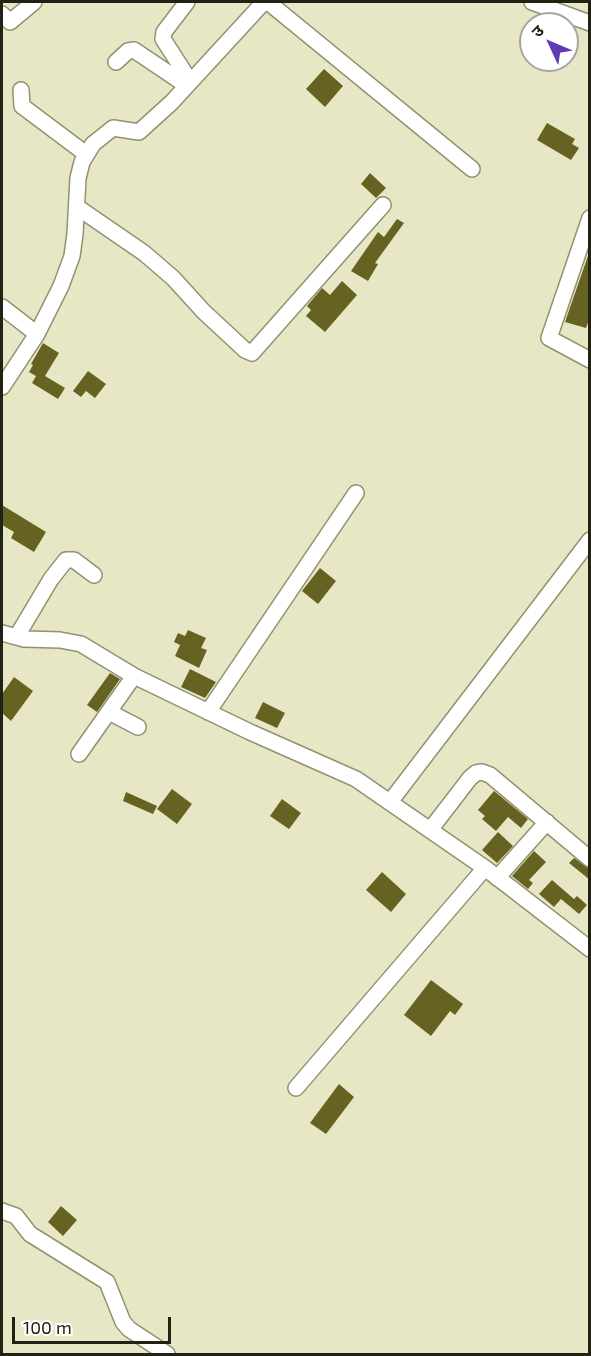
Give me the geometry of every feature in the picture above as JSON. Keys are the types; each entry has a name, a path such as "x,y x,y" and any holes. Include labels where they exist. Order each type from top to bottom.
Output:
{"street":[{"path":"2,14 10,22 34,2"},
{"path":"187,2 164,32 163,39 188,83"},
{"path":"2,387 37,334 61,286 72,256 78,178 86,154 104,132 113,128 139,132 172,102 266,2 472,169"},
{"path":"532,2 590,23"},
{"path":"116,62 128,51 134,50 188,83"},
{"path":"21,90 22,106 86,154"},
{"path":"77,207 144,253 173,278 204,312 245,350 252,352 383,205"},
{"path":"590,218 549,338 590,360"},
{"path":"2,307 37,334"},
{"path":"208,712 356,493"},
{"path":"390,802 590,540"},
{"path":"17,636 51,579 66,560 74,560 94,574"},
{"path":"2,633 81,644 134,676 356,779 491,873 590,949"},
{"path":"79,754 134,676"},
{"path":"109,712 138,726"},
{"path":"430,830 476,773 490,775 590,859"},
{"path":"296,1088 491,873 547,822"},
{"path":"2,1211 16,1216 30,1234 107,1282 123,1322 129,1329 167,1354"}],"building":[{"path":"324,69 343,86 325,107 306,89"},
{"path":"547,123 575,139 572,144 579,148 571,160 537,140"},
{"path":"370,173 386,188 376,198 361,184"},
{"path":"397,219 404,223 375,263 378,264 368,281 351,271 378,232 384,237"},
{"path":"590,250 590,317 586,328 565,322"},
{"path":"342,281 357,295 325,332 306,316 311,310 307,306 322,288 330,295"},
{"path":"43,343 59,353 45,376 65,388 58,399 32,383 36,376 29,372"},
{"path":"88,371 106,384 95,398 86,391 81,397 73,391"},
{"path":"2,505 46,532 34,552 11,538 14,532 2,525"},
{"path":"320,568 336,581 318,604 302,591"},
{"path":"188,630 206,638 201,648 207,650 199,668 175,656 180,645 174,642 178,633 185,636"},
{"path":"190,669 216,682 205,698 181,687"},
{"path":"110,673 120,679 97,712 87,705"},
{"path":"14,677 33,691 11,721 2,713 2,694"},
{"path":"263,702 285,713 277,728 255,718"},
{"path":"172,789 192,804 177,824 157,809"},
{"path":"494,791 528,819 521,828 508,817 496,831 482,819 485,816 478,810"},
{"path":"126,792 157,806 153,814 123,801"},
{"path":"282,799 301,813 289,829 270,816"},
{"path":"498,832 513,846 497,863 482,850"},
{"path":"534,851 546,862 529,880 533,883 528,889 512,876"},
{"path":"574,858 590,869 590,880 569,863"},
{"path":"382,872 406,894 391,912 366,890"},
{"path":"552,880 574,899 577,896 587,905 579,914 561,899 554,907 539,894"},
{"path":"431,980 463,1004 455,1015 450,1011 431,1036 404,1015"},
{"path":"339,1084 354,1097 326,1134 310,1123"},
{"path":"61,1206 77,1220 63,1236 48,1222"}]}
